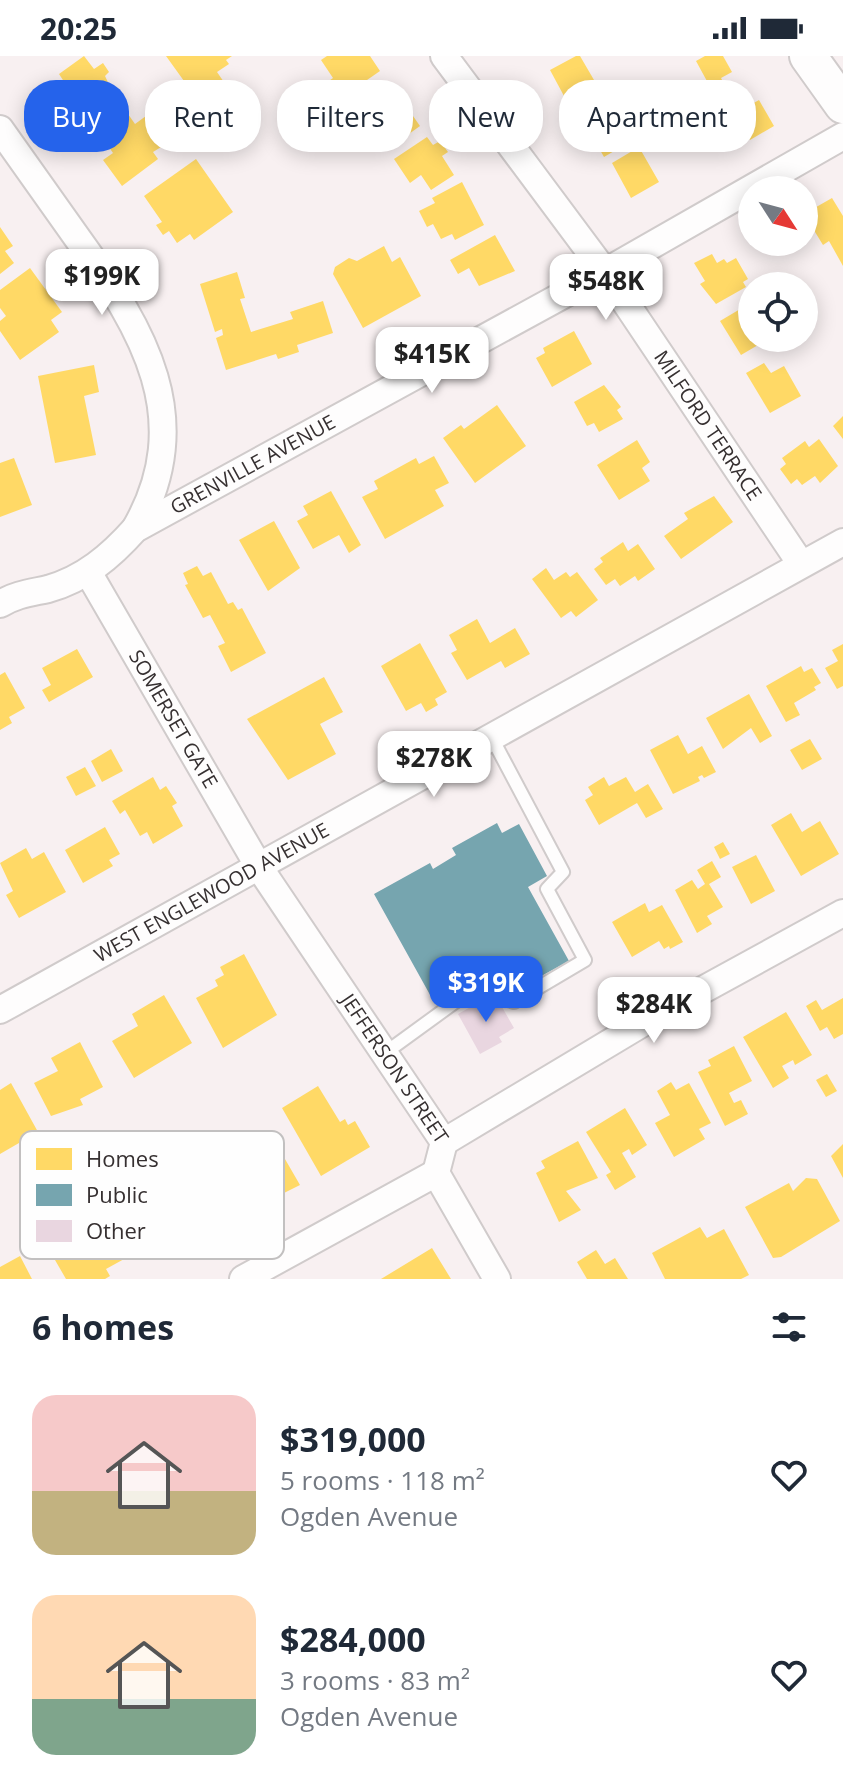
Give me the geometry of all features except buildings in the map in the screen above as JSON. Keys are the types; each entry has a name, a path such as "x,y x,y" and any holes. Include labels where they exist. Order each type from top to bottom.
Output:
{"main road":[{"path":"808,56 843,105"}],"street":[{"name":"MILFORD TERRACE","path":"444,56 605,272 801,564"},
{"path":"0,129 112,285 149,354 160,399 164,444 160,476 135,529"},
{"name":"GRENVILLE AVENUE","path":"7,596 48,589 88,572 114,553 135,529 605,272 843,136"},
{"name":"WEST ENGLEWOOD AVENUE","path":"0,1010 843,542"},
{"name":"SOMERSET GATE","path":"88,572 259,867"},
{"name":"JEFFERSON STREET","path":"259,867 444,1142 436,1173 497,1279"},
{"path":"444,1142 646,1021 843,913"},
{"path":"284,1256 436,1173"},
{"path":"243,1279 279,1259"}],"lane":[{"path":"385,1053 473,989 514,1002 585,960 547,889 563,872 492,738"}]}
